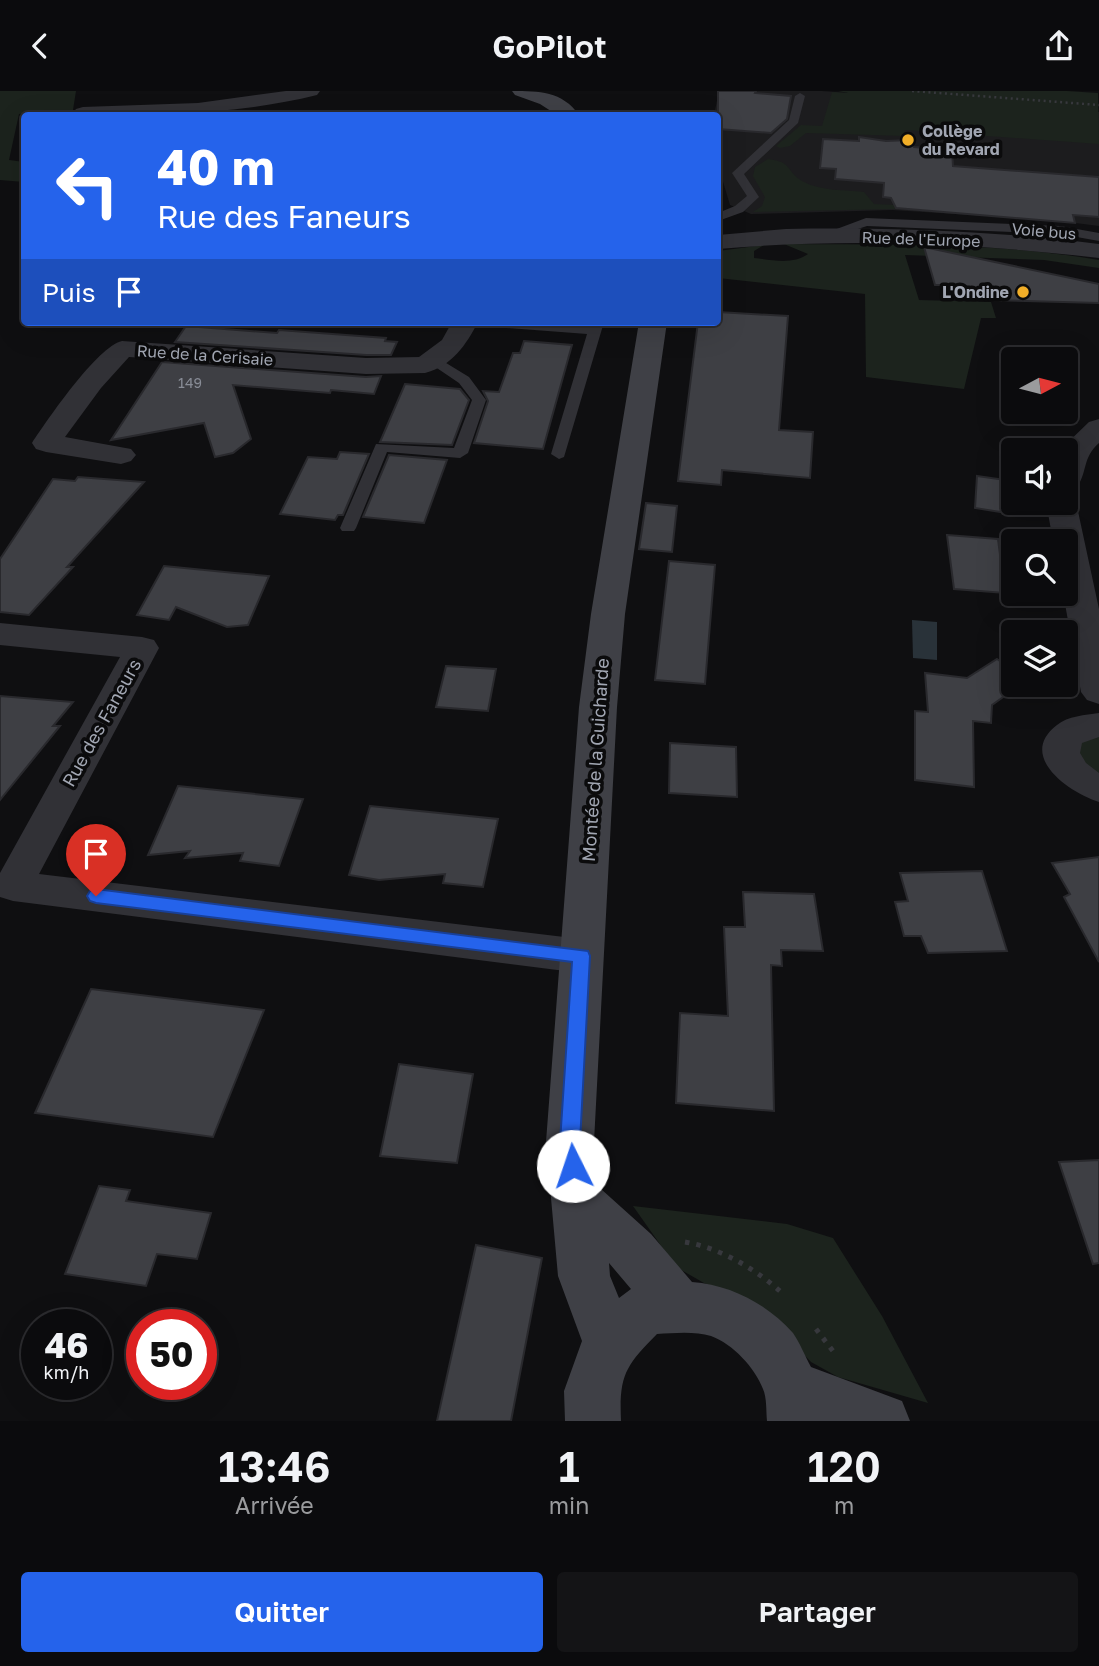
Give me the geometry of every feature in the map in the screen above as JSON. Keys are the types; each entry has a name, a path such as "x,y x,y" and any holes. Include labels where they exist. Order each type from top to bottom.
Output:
{"main road":[{"path":"522,91 546,97 565,112"},
{"name":"Montée de la Guicharde","path":"611,1346 584,1276 570,1142 598,706 608,614 652,326"},
{"path":"578,1200 633,1251 679,1307"},
{"path":"593,1421 592,1391 601,1360 611,1346 645,1310 679,1307 715,1310 748,1327 775,1354 794,1405 882,1421"}],"street":[{"path":"121,112 283,99 310,91"},
{"name":"Rue de l'Europe","path":"721,236 824,236 1040,243 1099,251"},
{"name":"Rue de l'Europe","path":"721,242 742,238"},
{"path":"433,359 453,345 463,326"},
{"name":"Rue de la Cerisaie","path":"121,455 46,443 91,382 122,349 366,366 425,365 433,359"},
{"path":"1078,446 1099,428"},
{"path":"1064,515 1099,692"},
{"name":"Rue des Faneurs","path":"0,634 142,649 7,890 581,956"},
{"path":"1099,725 1073,731 1064,738 1060,748 1068,769 1080,780 1099,788"}],"lane":[{"path":"721,216 739,209 753,197 738,173 794,121 800,96"},
{"name":"Voie bus","path":"824,236 866,222 1060,230 1099,237"},
{"path":"559,454 596,326"},
{"path":"348,528 381,447 460,453 480,400 464,380 433,359"}],"path":[{"path":"912,91 1099,105"}],"shaded area":[{"path":"0,91 76,91 73,110 19,114 9,160 21,162 21,182 0,180"},
{"name":"Collège du Revard","path":"719,91 822,91 1099,112 1099,226 1052,220 892,210 751,214 730,205 721,175 721,112 715,112"},
{"path":"838,91 1098,93 1099,144 905,130 904,136 806,133 790,146 776,146 801,125 822,126 832,92 848,93"},
{"path":"768,159 786,165 798,179 811,185 825,189 864,192 874,204 896,205 895,209 753,212 762,206 765,197 753,176 755,167"},
{"path":"784,244 1021,250 1099,260 1099,268 1044,260 905,255 919,300 991,302 996,318 981,318 964,389 866,377 865,294 721,278 721,251 764,245 754,251 754,258 782,261 796,260 808,254"},
{"path":"912,620 937,622 937,660 913,658"},
{"path":"1099,737 1099,776 1077,756 1080,743"},
{"path":"633,1206 787,1224 833,1238 882,1316 928,1403 838,1377 811,1362 788,1338 734,1294 704,1283 676,1267"}],"building":[{"path":"718,91 756,91 755,93 791,96 787,119 771,133 721,129 721,112 718,112"},
{"path":"859,137 886,141 909,140 914,147 952,150 953,166 1099,177 1099,217 1073,215 1075,223 896,208 891,198 883,197 884,183 835,179 836,169 820,168 823,139 859,141"},
{"name":"L'Ondine","path":"924,247 1099,284 1099,303 949,299 945,285 935,285"},
{"path":"721,312 788,316 779,430 813,432 810,478 722,470 721,485 678,481 697,326 721,326"},
{"path":"186,326 386,338 385,341 397,342 391,355 366,355 175,342"},
{"path":"524,341 572,345 543,449 474,443 488,401 483,391 499,392 513,353 520,353"},
{"path":"162,362 381,376 374,394 233,385 251,439 233,453 215,457 204,423 111,440"},
{"path":"405,384 460,389 469,400 452,445 380,442"},
{"path":"340,452 369,454 343,515 338,515 335,520 280,514 308,457 337,459"},
{"path":"389,455 447,460 424,523 363,517"},
{"path":"977,476 1001,479 1001,512 975,508"},
{"path":"78,477 144,482 67,567 73,567 29,615 0,612 0,559 53,479 75,481"},
{"path":"646,503 677,506 672,552 639,549"},
{"path":"947,535 998,539 1001,593 954,589"},
{"path":"669,561 715,565 705,684 655,680"},
{"path":"164,566 269,576 248,625 227,627 176,607 169,620 137,615"},
{"path":"997,659 1001,662 1001,697 1003,697 992,705 991,723 973,721 974,787 915,780 915,711 928,712 925,673 967,678"},
{"path":"446,666 496,669 488,711 436,707"},
{"path":"0,696 73,702 53,726 60,726 0,800"},
{"path":"670,743 736,747 737,797 669,793"},
{"path":"178,786 303,799 279,866 240,861 243,853 185,858 190,851 148,855"},
{"path":"370,806 498,819 483,887 443,883 445,874 379,880 349,875"},
{"path":"1099,857 1099,962 1064,897 1070,894 1052,863"},
{"path":"982,871 1007,951 928,953 921,936 904,936 895,902 908,901 900,873"},
{"path":"743,892 814,894 823,951 781,950 782,966 771,965 774,1111 676,1103 680,1013 728,1016 724,927 745,927"},
{"path":"91,989 264,1010 213,1137 35,1113"},
{"path":"399,1064 473,1074 457,1163 380,1156"},
{"path":"1099,1160 1099,1263 1093,1264 1059,1162"},
{"path":"99,1186 130,1190 126,1201 211,1213 197,1259 157,1254 146,1286 65,1274"},
{"path":"476,1245 542,1258 511,1421 437,1421"}],"place":[{"name":"Collège du Revard","path":"908,140"},
{"name":"L'Ondine","path":"1023,292"}],"route":[{"path":"96,896 581,956 570,1142 573,1166"}]}
